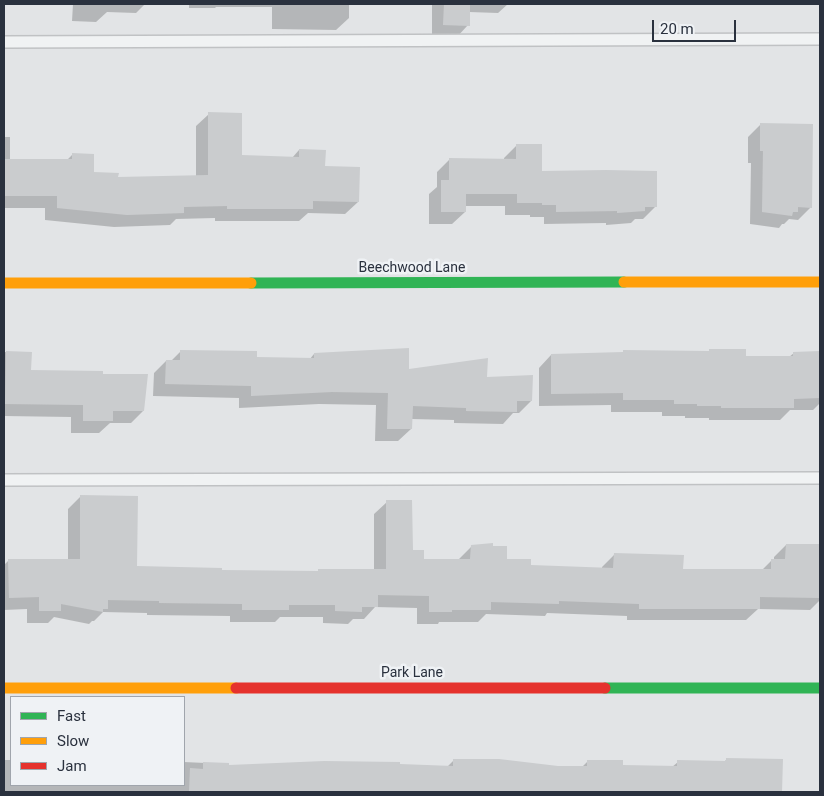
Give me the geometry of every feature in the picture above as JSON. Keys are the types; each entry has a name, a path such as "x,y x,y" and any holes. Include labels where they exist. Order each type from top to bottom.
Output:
{"street":[{"name":"Beechwood Lane","path":"4,283 820,282"},
{"name":"Park Lane","path":"4,688 820,688"}],"lane":[{"path":"4,42 820,39"},
{"path":"4,480 820,478"}],"building":[{"path":"444,4 470,4 470,26 443,25"},
{"path":"208,112 242,113 242,155 299,157 299,149 326,150 325,166 360,167 359,202 313,201 313,209 227,209 227,206 184,207 184,213 127,215 57,208 57,196 4,196 4,159 72,159 72,153 94,154 94,172 119,173 118,177 208,175"},
{"path":"760,123 813,124 812,208 798,207 798,212 793,212 792,216 762,212 763,151 760,151"},
{"path":"516,144 542,144 542,171 657,171 657,207 645,207 645,211 617,213 617,211 556,212 556,205 517,203 517,194 466,194 466,212 441,212 441,180 449,180 449,158 516,159"},
{"path":"409,348 409,369 488,358 487,377 533,375 532,401 517,401 517,412 466,411 466,408 413,406 412,429 387,429 388,393 332,392 251,396 251,386 165,384 166,360 180,360 180,350 257,351 257,357 314,358 314,353"},
{"path":"709,349 746,349 746,356 793,356 793,352 820,351 820,398 794,399 794,408 721,408 721,406 674,404 674,400 623,400 623,393 551,394 551,354 623,352 623,350 709,351"},
{"path":"6,351 32,352 31,370 103,371 103,374 148,374 144,411 113,411 113,421 83,421 83,405 5,404"},
{"path":"80,495 138,496 137,566 222,568 222,570 318,571 318,569 386,569 386,500 412,500 413,550 424,550 424,559 470,559 471,545 493,543 493,546 507,546 507,559 531,559 531,565 613,568 614,553 684,555 683,569 771,569 771,559 785,559 786,544 820,544 820,598 760,597 760,609 639,609 639,604 559,601 559,604 491,602 491,610 452,610 452,612 429,612 429,596 378,595 378,607 362,607 362,612 335,611 335,605 289,605 289,610 242,610 242,604 108,600 108,609 103,609 103,612 61,604 61,611 39,611 39,597 9,598 8,559 80,559"},
{"path":"726,758 783,759 782,792 189,792 190,768 203,769 203,762 229,763 229,765 324,761 400,762 400,764 453,766 453,759 499,759 558,766 587,766 587,760 623,760 623,765 677,766 677,760 726,761"}],"traffic: fast":[{"path":"251,283 624,282"},
{"path":"605,688 820,688"}],"traffic: slow":[{"path":"624,282 820,282"},
{"path":"4,283 251,283"},
{"path":"4,688 236,688"}],"traffic: jam":[{"path":"236,688 605,688"}]}
